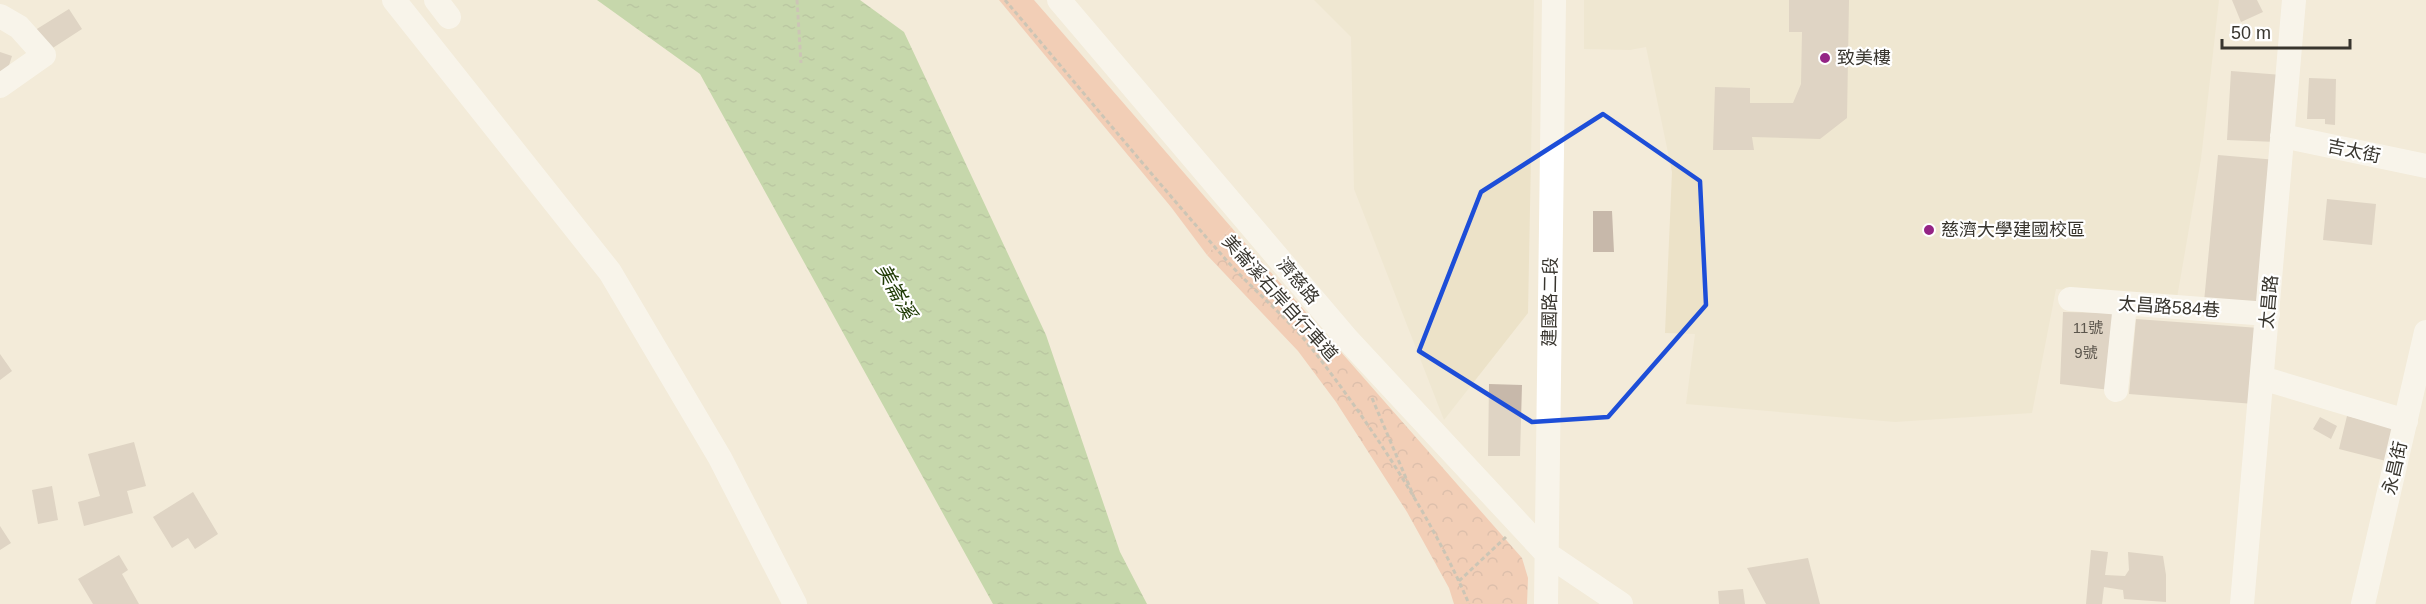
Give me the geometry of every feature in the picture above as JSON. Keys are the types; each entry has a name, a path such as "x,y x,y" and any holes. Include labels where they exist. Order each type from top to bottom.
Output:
{"street":[{"path":"394,0 610,273 720,458 795,604"},
{"name":"濟慈路","path":"1059,0 1348,340 1547,554 1622,604"},
{"name":"建國路二段","path":"1546,604 1554,0"},
{"name":"太昌路","path":"2242,604 2294,0"},
{"path":"0,16 19,27 44,56 0,86"},
{"name":"吉太街","path":"2282,136 2426,166"},
{"name":"太昌路584巷","path":"2070,298 2268,314"},
{"path":"2116,390 2125,304"},
{"name":"永昌街","path":"2363,604 2426,332"},
{"path":"2262,378 2406,421"}],"path":[{"path":"797,0 801,63"},
{"name":"美崙溪右岸自行車道","path":"1005,0 1229,262 1312,348 1370,430 1418,507"},
{"path":"1371,396 1418,507 1459,581 1469,604"},
{"path":"1459,581 1520,524"}],"highlighted area":[{"path":"1603,114 1700,181 1706,305 1608,417 1532,422 1419,351 1481,192"}],"shaded area":[{"path":"1314,0 1534,0 1528,313 1444,420 1354,189 1351,37"},
{"name":"慈濟大學建國校區","path":"1584,0 2219,0 2201,159 2177,298 2056,289 2032,413 1895,422 1686,404 1695,334 1665,333 1672,172 1646,47 1630,50 1584,49"}],"green space":[{"path":"999,0 1034,0 1231,227 1207,255 1171,207"},
{"path":"1231,227 1522,558 1528,578 1527,604 1454,604 1449,588 1407,512 1336,402 1298,351 1207,255"}],"water":[{"name":"美崙溪","path":"597,0 860,0 904,32 1046,335 1120,552 1147,604 993,604 700,74"}],"building":[{"name":"致美樓","path":"1789,0 1849,0 1847,118 1820,139 1752,137 1754,150 1713,150 1715,87 1750,88 1750,103 1793,103 1801,84 1802,32 1789,32"},
{"path":"2232,0 2257,0 2263,12 2241,22"},
{"path":"69,9 82,29 45,53 32,32"},
{"path":"0,52 12,56 3,84 0,83"},
{"path":"2231,71 2282,75 2277,142 2227,140"},
{"path":"2309,78 2336,79 2335,125 2325,124 2325,119 2307,119"},
{"path":"2218,155 2277,160 2265,308 2204,302"},
{"path":"2327,199 2376,204 2372,245 2323,240"},
{"path":"1593,211 1612,211 1614,252 1593,252"},
{"path":"2063,312 2117,313 2110,390 2060,384"},
{"path":"2136,319 2259,328 2254,404 2129,394"},
{"path":"0,354 12,371 0,380"},
{"path":"1489,384 1522,385 1520,456 1488,456"},
{"path":"2347,416 2394,427 2386,461 2339,449"},
{"path":"2320,417 2337,426 2331,439 2313,429"},
{"path":"134,442 146,486 127,491 133,513 84,526 78,502 100,496 88,454"},
{"path":"52,486 58,520 38,524 32,490"},
{"path":"193,492 218,534 195,549 188,538 172,548 153,517"},
{"path":"0,526 11,543 0,550"},
{"path":"2091,550 2108,552 2105,575 2125,576 2129,570 2128,552 2163,556 2166,602 2124,599 2123,590 2104,587 2102,604 2086,604"},
{"path":"119,555 128,570 122,574 139,604 93,604 78,579"},
{"path":"1808,558 1820,604 1766,604 1747,568"},
{"path":"1743,589 1745,604 1719,604 1718,591"}],"place":[{"name":"致美樓","path":"1825,58"},
{"name":"慈濟大學建國校區","path":"1929,230"}]}
